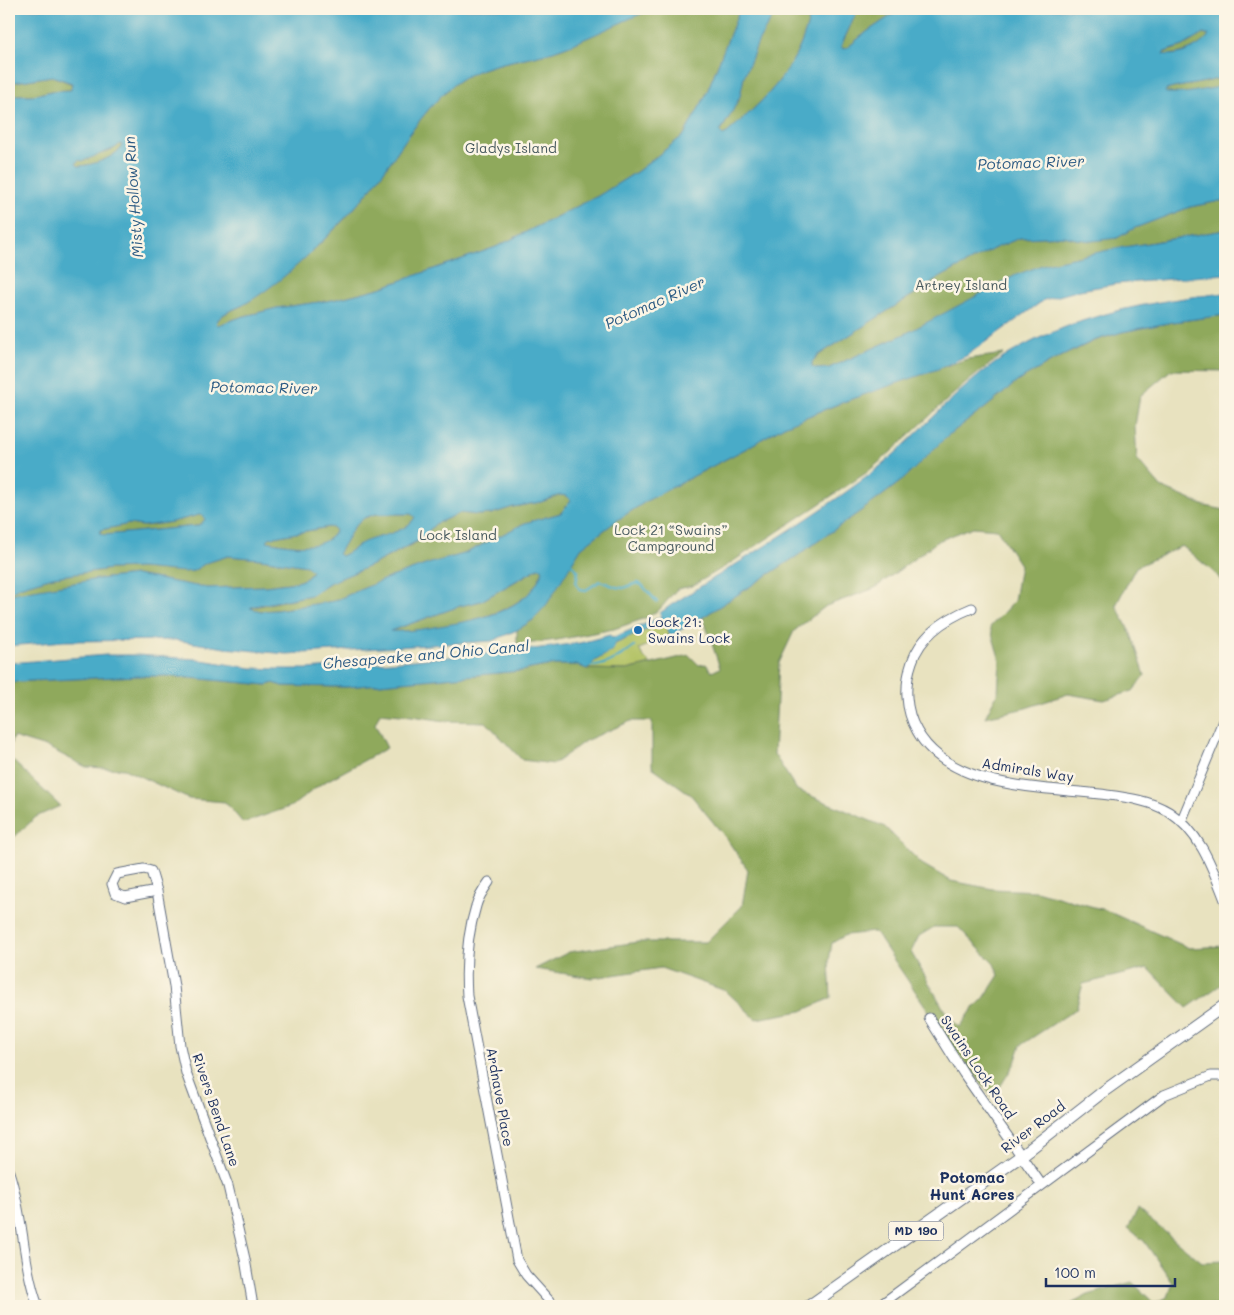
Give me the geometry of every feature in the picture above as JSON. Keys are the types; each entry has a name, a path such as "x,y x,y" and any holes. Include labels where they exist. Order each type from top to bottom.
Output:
{"main road":[{"name":"River Road","path":"809,1306 1022,1156 1104,1091 1225,1005"}],"street":[{"name":"Admirals Way","path":"972,608 955,615 941,624 917,649 911,663 906,686 907,701 912,722 923,741 952,766 976,777 1016,784 1130,798 1155,805 1169,812 1195,836 1210,860 1225,900"},
{"path":"1181,822 1225,716"},
{"name":"Rivers Bend Lane","path":"157,891 125,897 115,893 112,884 113,879 120,873 144,869 152,872 157,891 174,986 180,1046 186,1073 228,1186 245,1259 253,1306"},
{"name":"Ardnave Place","path":"489,882 476,904 469,938 466,975 468,996 517,1260 526,1276 554,1306"},
{"name":"Swains Lock Road","path":"929,1018 964,1074 1042,1184"},
{"path":"879,1306 1164,1095 1212,1076 1225,1076"},
{"path":"9,1172 16,1194 31,1284 38,1306"}],"green space":[{"name":"Gladys Island","path":"654,9 740,9 705,97 684,135 638,171 598,196 496,247 380,288 333,300 277,308 218,325 216,323 222,316 242,306 286,273 309,254 335,228 376,182 421,118 453,85 488,67 561,48"},
{"path":"777,9 811,9 800,47 791,64 769,93 723,135 720,133 740,96 744,77 758,42"},
{"path":"858,9 901,9 843,49 841,46"},
{"path":"1203,34 1209,35 1201,43 1189,50 1176,54 1163,54 1183,46"},
{"path":"52,76 72,84 71,90 52,91 34,95 9,95 9,83"},
{"path":"1225,76 1225,86 1218,88 1204,91 1165,92 1173,88"},
{"path":"122,144 120,149 104,160 84,166 76,164 78,160 115,148"},
{"name":"Artrey Island","path":"1225,200 1225,230 1113,249 946,313 905,334 829,368 819,369 812,367 812,362 817,356 939,278 995,248 1020,238 1064,236 1076,239 1117,238 1135,228 1190,207"},
{"path":"1225,315 1225,371 1171,370 1140,396 1135,426 1137,459 1161,487 1205,506 1225,510 1225,586 1216,574 1182,546 1136,567 1116,605 1131,634 1145,675 1133,691 1104,700 1068,694 1026,708 985,717 998,692 1000,661 990,627 1014,601 1020,565 997,529 973,527 938,541 875,588 826,606 794,631 779,663 774,754 797,790 885,827 922,864 951,881 993,889 1036,891 1105,910 1189,948 1225,946 1225,982 1187,1008 1148,968 1083,984 1076,1009 1021,1045 1015,1063 993,1098 953,1047 875,932 846,935 832,943 829,961 831,998 802,1011 756,1019 726,991 661,968 592,978 535,969 569,952 638,942 706,942 742,906 748,870 726,838 690,794 652,767 652,721 631,721 585,741 554,764 522,760 486,722 445,721 380,713 375,724 387,748 321,784 292,806 243,823 225,802 189,799 124,769 86,767 49,748 13,737 9,749 9,682 168,676 267,685 274,683 282,686 347,687 520,671 551,665 577,665 587,669 627,670 689,655 699,665 706,664 712,672 720,668 703,617 797,556 879,498 905,478 947,436 1018,381 1054,360 1094,341 1122,332 1173,322","holes":["934,927 958,927 994,964 999,975 984,998 972,1010 960,1027 949,1018 911,952 919,936"]},
{"name":"Lock 21 “Swains” Campground","path":"1004,354 985,367 866,473 726,566 692,586 677,589 660,609 646,618 614,629 557,640 517,645 517,630 533,620 581,548 616,521 648,500 745,449 784,426 813,414 883,387 967,359"},
{"name":"Lock Island","path":"560,495 567,496 571,500 561,513 525,523 464,554 431,563 383,580 334,601 277,610 261,611 250,608 311,595 329,583 370,566 421,540 435,524 460,513 491,514 513,507 541,502"},
{"path":"376,514 411,514 416,516 406,527 359,545 341,556 338,554 354,527 364,518"},
{"path":"203,515 205,519 202,524 197,526 100,534 101,530 129,524 144,526 172,522"},
{"path":"329,527 334,528 335,532 329,539 313,545 303,546 266,541 268,538"},
{"path":"228,556 307,566 312,571 307,578 297,582 265,586 207,588 136,575 98,579 10,595 12,591 19,587 53,577 110,569 140,568 193,571 206,563"},
{"path":"539,568 543,570 529,594 513,605 497,612 441,627 388,632 460,606 481,601"},
{"path":"663,622 670,636 639,649 651,664 627,670 587,669 594,661 605,655 615,644"},
{"path":"9,757 60,806 36,817 9,842"},
{"path":"1138,1210 1202,1262 1225,1261 1225,1306 1067,1306 1088,1295 1132,1282 1154,1303 1168,1297 1173,1283 1144,1241 1128,1228"}],"water":[{"path":"9,9 654,9 566,47 488,67 453,85 421,118 376,182 335,228 285,276 253,299 218,319 216,323 218,325 277,308 333,300 380,288 496,247 598,196 638,171 684,135 705,97 740,9 777,9 758,42 744,77 740,96 720,132 723,135 769,93 791,64 800,47 811,9 858,9 841,46 843,49 901,9 1225,9 1225,76 1173,88 1165,92 1186,93 1225,86 1225,200 1190,207 1135,228 1117,238 1092,241 1064,236 1020,238 995,248 939,278 817,356 812,362 812,367 819,369 829,368 905,334 1016,275 1045,264 1113,249 1225,230 1225,274 1116,284 1080,290 1044,300 966,356 938,369 843,402 784,426 745,449 648,500 616,521 581,548 547,604 533,620 517,630 492,641 287,654 225,648 175,640 64,641 9,646 9,553 15,547 9,546 9,95 34,95 52,91 71,90 72,83 52,76 9,83","holes":["1203,34 1209,35 1201,44 1182,53 1169,55 1163,54 1183,46","120,144 122,145 110,157 97,163 83,166 76,164 78,160 83,161 115,148","560,495 567,496 571,500 561,513 525,523 464,554 431,563 383,580 334,601 277,610 261,611 250,608 311,595 329,583 370,566 421,539 435,524 460,513 491,514 513,507 541,502","376,514 411,514 415,517 411,523 398,531 362,543 341,556 338,554 354,527 364,518","199,515 203,515 205,519 197,526 100,534 101,530 129,524 143,526 172,522","328,527 334,528 335,532 329,538 313,545 303,546 267,541 269,538","228,556 307,566 312,571 307,578 297,582 265,586 207,588 136,575 98,579 10,594 19,587 53,577 110,569 141,568 184,572 193,571 206,563","538,568 542,568 543,571 529,594 517,603 496,613 474,620 427,628 409,631 390,631 460,606 481,601"]},
{"path":"1225,293 1225,315 1173,322 1122,332 1093,341 1054,360 1018,381 947,436 905,478 797,556 703,617 670,636 663,622 615,644 613,650 595,661 587,669 577,665 551,665 520,671 347,687 282,686 274,683 267,685 168,676 9,682 9,663 106,655 195,659 251,668 308,669 518,651 580,643 610,635 612,638 661,617 660,613 671,605 820,510 868,476 898,451 968,384 1010,354 1068,326 1098,316 1161,302"}],"waterway":[{"path":"571,564 578,571 576,584 580,589 586,590 600,581 623,588 637,583 642,585 657,602"},
{"path":"588,665 600,665 617,658 634,647"}],"place":[{"name":"Lock 21: Swains Lock","path":"638,630"}],"district":[{"name":"Potomac Hunt Acres","path":"972,1186"}],"water label":[{"name":"Potomac River","path":"1031,163"},
{"name":"Misty Hollow Run","path":"134,197"},
{"name":"Potomac River","path":"655,303"},
{"name":"Potomac River","path":"264,388"},
{"name":"Chesapeake and Ohio Canal","path":"426,655"}]}
